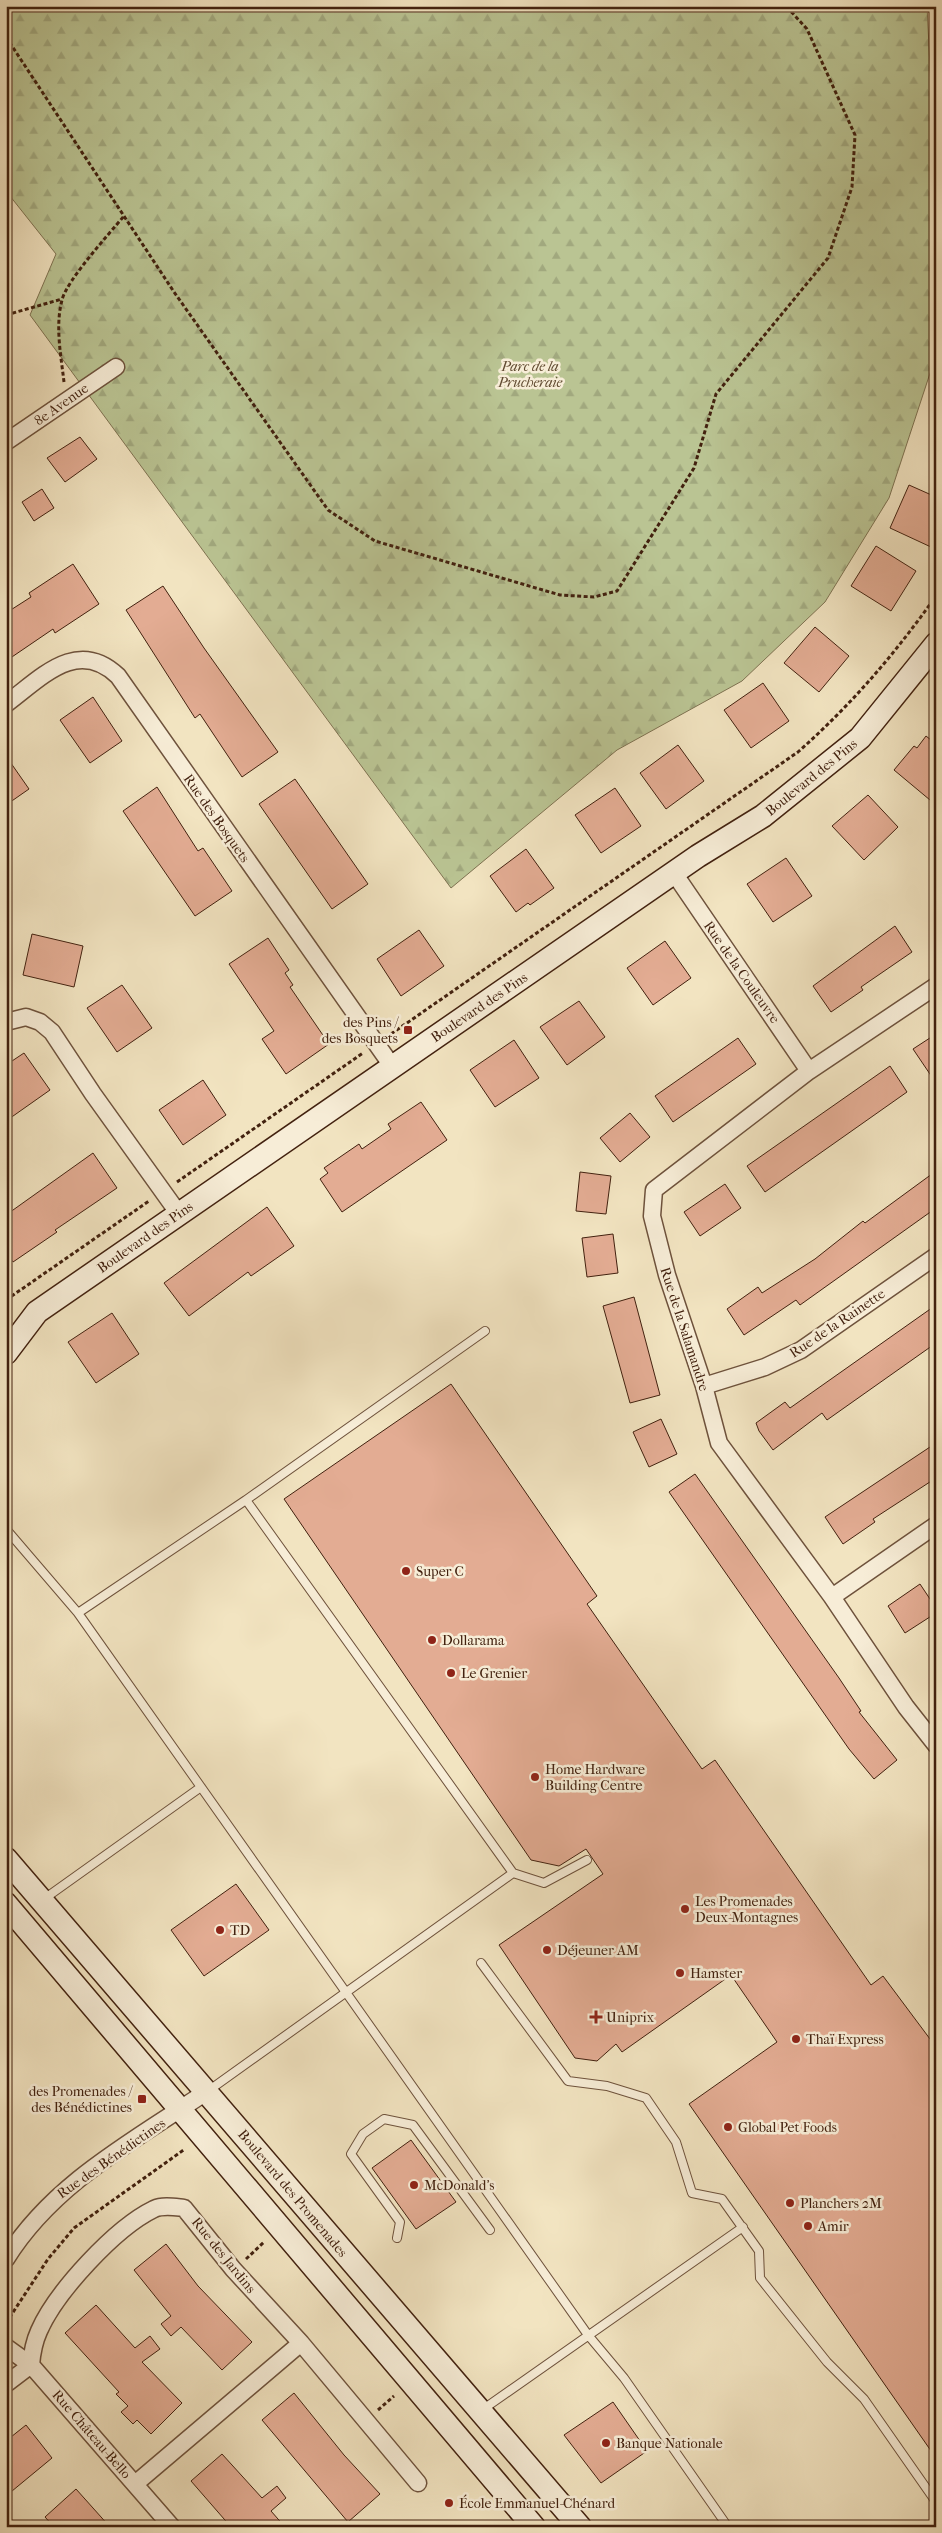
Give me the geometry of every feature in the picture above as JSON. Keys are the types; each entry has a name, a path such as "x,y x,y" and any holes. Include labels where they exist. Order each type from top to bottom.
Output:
{"street":[{"name":"8e Avenue","path":"6,442 116,366"},
{"name":"Boulevard des Pins","path":"6,1353 37,1312 674,873 763,816 860,738 936,644"},
{"name":"Rue des Bosquets","path":"6,704 58,666 74,660 90,659 107,665 118,676 392,1066"},
{"name":"Rue de la Couleuvre","path":"674,873 809,1071"},
{"name":"Rue de la Salamandre","path":"936,986 809,1071 654,1190 652,1216 667,1275 704,1386 719,1443 832,1597 906,1708 936,1745"},
{"path":"6,1022 26,1017 40,1022 52,1032 93,1094 179,1214"},
{"name":"Rue de la Rainette","path":"704,1386 765,1367 801,1350 936,1256"},
{"path":"6,1323 37,1312"},
{"path":"832,1597 936,1525"},
{"name":"Boulevard des Promenades","path":"6,1859 580,2527"},
{"path":"10,1917 181,2109 534,2527"},
{"name":"Rue des Bénédictines","path":"6,2259 29,2225 60,2193 206,2092"},
{"name":"Rue des Jardins","path":"31,2365 33,2347 40,2330 71,2283 94,2256 128,2227 154,2209 168,2206 184,2208 195,2218 233,2269 301,2343 418,2483"},
{"path":"135,2484 301,2343"},
{"name":"Rue Château-Bello","path":"6,2347 31,2365 172,2527"},
{"path":"6,2384 31,2365"}],"lane":[{"path":"78,1613 246,1500 484,1331"},
{"path":"246,1500 513,1873 544,1883 587,1860"},
{"path":"6,1529 78,1613 588,2336 624,2378 728,2527"},
{"path":"42,1900 201,1787"},
{"path":"206,2092 513,1873"},
{"path":"481,1963 568,2082 607,2086 646,2098 676,2142 692,2193 722,2199 759,2251 760,2278 827,2362 864,2398 936,2502"},
{"path":"398,2238 400,2222 351,2154 363,2134 384,2119 414,2125 490,2230"},
{"path":"480,2412 743,2227"}],"path":[{"path":"6,37 174,292 328,510 375,541 560,595 594,597 617,591 694,468 716,394 828,258 852,187 855,135 807,29 786,6"},
{"path":"66,401 59,336 62,299 79,271 124,216"},
{"path":"6,316 62,299"},
{"name":"Boulevard des Pins","path":"393,1034 798,752 839,716 884,666 936,596"},
{"name":"Boulevard des Pins","path":"180,1180 362,1054"},
{"name":"Boulevard des Pins","path":"6,1300 147,1203"},
{"path":"6,2324 48,2259 74,2228 185,2149"},
{"path":"242,2262 264,2242"},
{"path":"372,2414 394,2396"}],"green space":[{"name":"Parc de la Prucheraie","path":"6,6 927,6 936,190 936,355 889,498 825,602 742,681 617,750 451,888 30,315 56,254 6,191"}],"building":[{"path":"80,437 97,459 65,482 47,458"},
{"path":"909,485 936,497 936,536 931,547 890,528"},
{"path":"42,489 54,508 34,521 22,502"},
{"path":"876,546 916,571 891,611 851,586"},
{"path":"73,564 99,604 55,633 53,629 6,661 6,613 31,597 29,593"},
{"path":"163,586 204,648 278,752 242,777 200,714 195,718 126,610"},
{"path":"815,627 849,656 819,692 784,663"},
{"path":"763,683 789,721 751,748 724,710"},
{"path":"93,697 122,741 90,763 60,720"},
{"path":"926,736 936,744 936,805 894,770 914,746 917,748"},
{"path":"678,745 704,781 666,809 640,773"},
{"path":"6,756 29,789 6,805"},
{"path":"295,779 368,884 332,909 259,804"},
{"path":"157,787 198,851 203,848 232,891 195,916 123,811"},
{"path":"615,788 641,826 601,853 575,815"},
{"path":"868,795 898,827 864,860 832,826"},
{"path":"526,849 554,888 530,905 528,903 516,912 490,876"},
{"path":"786,858 812,896 773,922 747,884"},
{"path":"895,926 912,952 861,987 863,990 831,1012 813,986"},
{"path":"419,930 444,966 401,996 377,959"},
{"path":"32,934 83,946 74,987 23,975"},
{"path":"268,938 289,970 285,973 293,985 290,987 329,1044 286,1074 262,1039 274,1031 229,964"},
{"path":"665,941 691,978 653,1005 627,968"},
{"path":"122,985 152,1028 117,1052 87,1008"},
{"path":"579,1001 605,1037 567,1065 540,1027"},
{"path":"936,1034 936,1083 913,1049"},
{"path":"738,1038 756,1064 673,1122 655,1096"},
{"path":"514,1040 539,1078 495,1107 470,1070"},
{"path":"24,1053 50,1090 6,1121 6,1065"},
{"path":"890,1066 907,1092 765,1192 747,1166"},
{"path":"203,1080 226,1115 183,1145 159,1110"},
{"path":"421,1102 447,1140 342,1212 320,1179 328,1173 324,1168 359,1144 362,1149 391,1129 388,1124"},
{"path":"630,1113 650,1137 620,1162 600,1138"},
{"path":"93,1153 117,1188 55,1230 57,1232 13,1262 6,1252 6,1215"},
{"path":"936,1171 936,1208 800,1305 796,1300 744,1335 727,1309 758,1287 762,1293 815,1259 863,1221 865,1223"},
{"path":"580,1172 611,1176 606,1214 576,1211"},
{"path":"725,1184 741,1208 700,1236 684,1212"},
{"path":"267,1207 294,1246 251,1276 248,1272 189,1316 164,1283"},
{"path":"613,1234 618,1273 587,1277 582,1238"},
{"path":"634,1297 660,1395 630,1403 603,1306"},
{"path":"936,1305 936,1343 827,1420 822,1413 773,1450 759,1431 756,1423 785,1402 790,1408"},
{"path":"112,1313 139,1354 96,1383 68,1342"},
{"name":"Les Promenades Deux-Montagnes","path":"451,1384 597,1596 587,1604 702,1769 715,1760 871,1985 883,1976 936,2047 936,2458 689,2104 777,2042 731,1975 622,2052 616,2044 597,2061 575,2058 499,1945 603,1874 586,1849 559,1866 531,1860 284,1499"},
{"path":"661,1419 677,1454 649,1467 633,1432"},
{"path":"930,1447 936,1456 936,1478 873,1519 875,1522 843,1544 825,1517"},
{"path":"695,1474 839,1678 861,1711 859,1712 897,1760 874,1779 849,1749 669,1492"},
{"path":"920,1584 936,1608 936,1613 905,1633 888,1606"},
{"name":"TD","path":"236,1884 269,1930 204,1976 171,1930"},
{"name":"McDonald's","path":"411,2140 456,2202 416,2229 372,2168"},
{"path":"166,2244 198,2286 252,2342 222,2370 181,2327 171,2336 161,2324 171,2316 134,2270"},
{"path":"96,2305 135,2348 150,2336 160,2349 142,2362 182,2403 151,2434 137,2420 133,2424 121,2412 128,2406 116,2394 119,2392 65,2333"},
{"path":"294,2393 344,2455 380,2494 348,2522 262,2420"},
{"name":"Banque Nationale","path":"613,2402 647,2451 601,2483 564,2435"},
{"path":"26,2425 52,2458 6,2496 6,2441"},
{"path":"222,2454 262,2498 277,2486 286,2498 271,2511 285,2527 231,2527 191,2481"},
{"path":"76,2489 110,2527 54,2527 45,2517"}],"place":[{"name":"des Pins / des Bosquets","path":"408,1030"},
{"name":"Super C","path":"406,1571"},
{"name":"Dollarama","path":"432,1640"},
{"name":"Le Grenier","path":"451,1673"},
{"name":"Home Hardware Building Centre","path":"535,1777"},
{"name":"Les Promenades Deux-Montagnes","path":"685,1909"},
{"name":"TD","path":"220,1930"},
{"name":"Déjeuner AM","path":"547,1950"},
{"name":"Hamster","path":"680,1973"},
{"name":"Uniprix","path":"596,2017"},
{"name":"Thaï Express","path":"796,2039"},
{"name":"des Promenades / des Bénédictines","path":"142,2099"},
{"name":"Global Pet Foods","path":"728,2127"},
{"name":"McDonald's","path":"414,2185"},
{"name":"Planchers 2M","path":"790,2203"},
{"name":"Amir","path":"808,2226"},
{"name":"Banque Nationale","path":"606,2443"},
{"name":"École Emmanuel-Chénard","path":"449,2503"}]}
